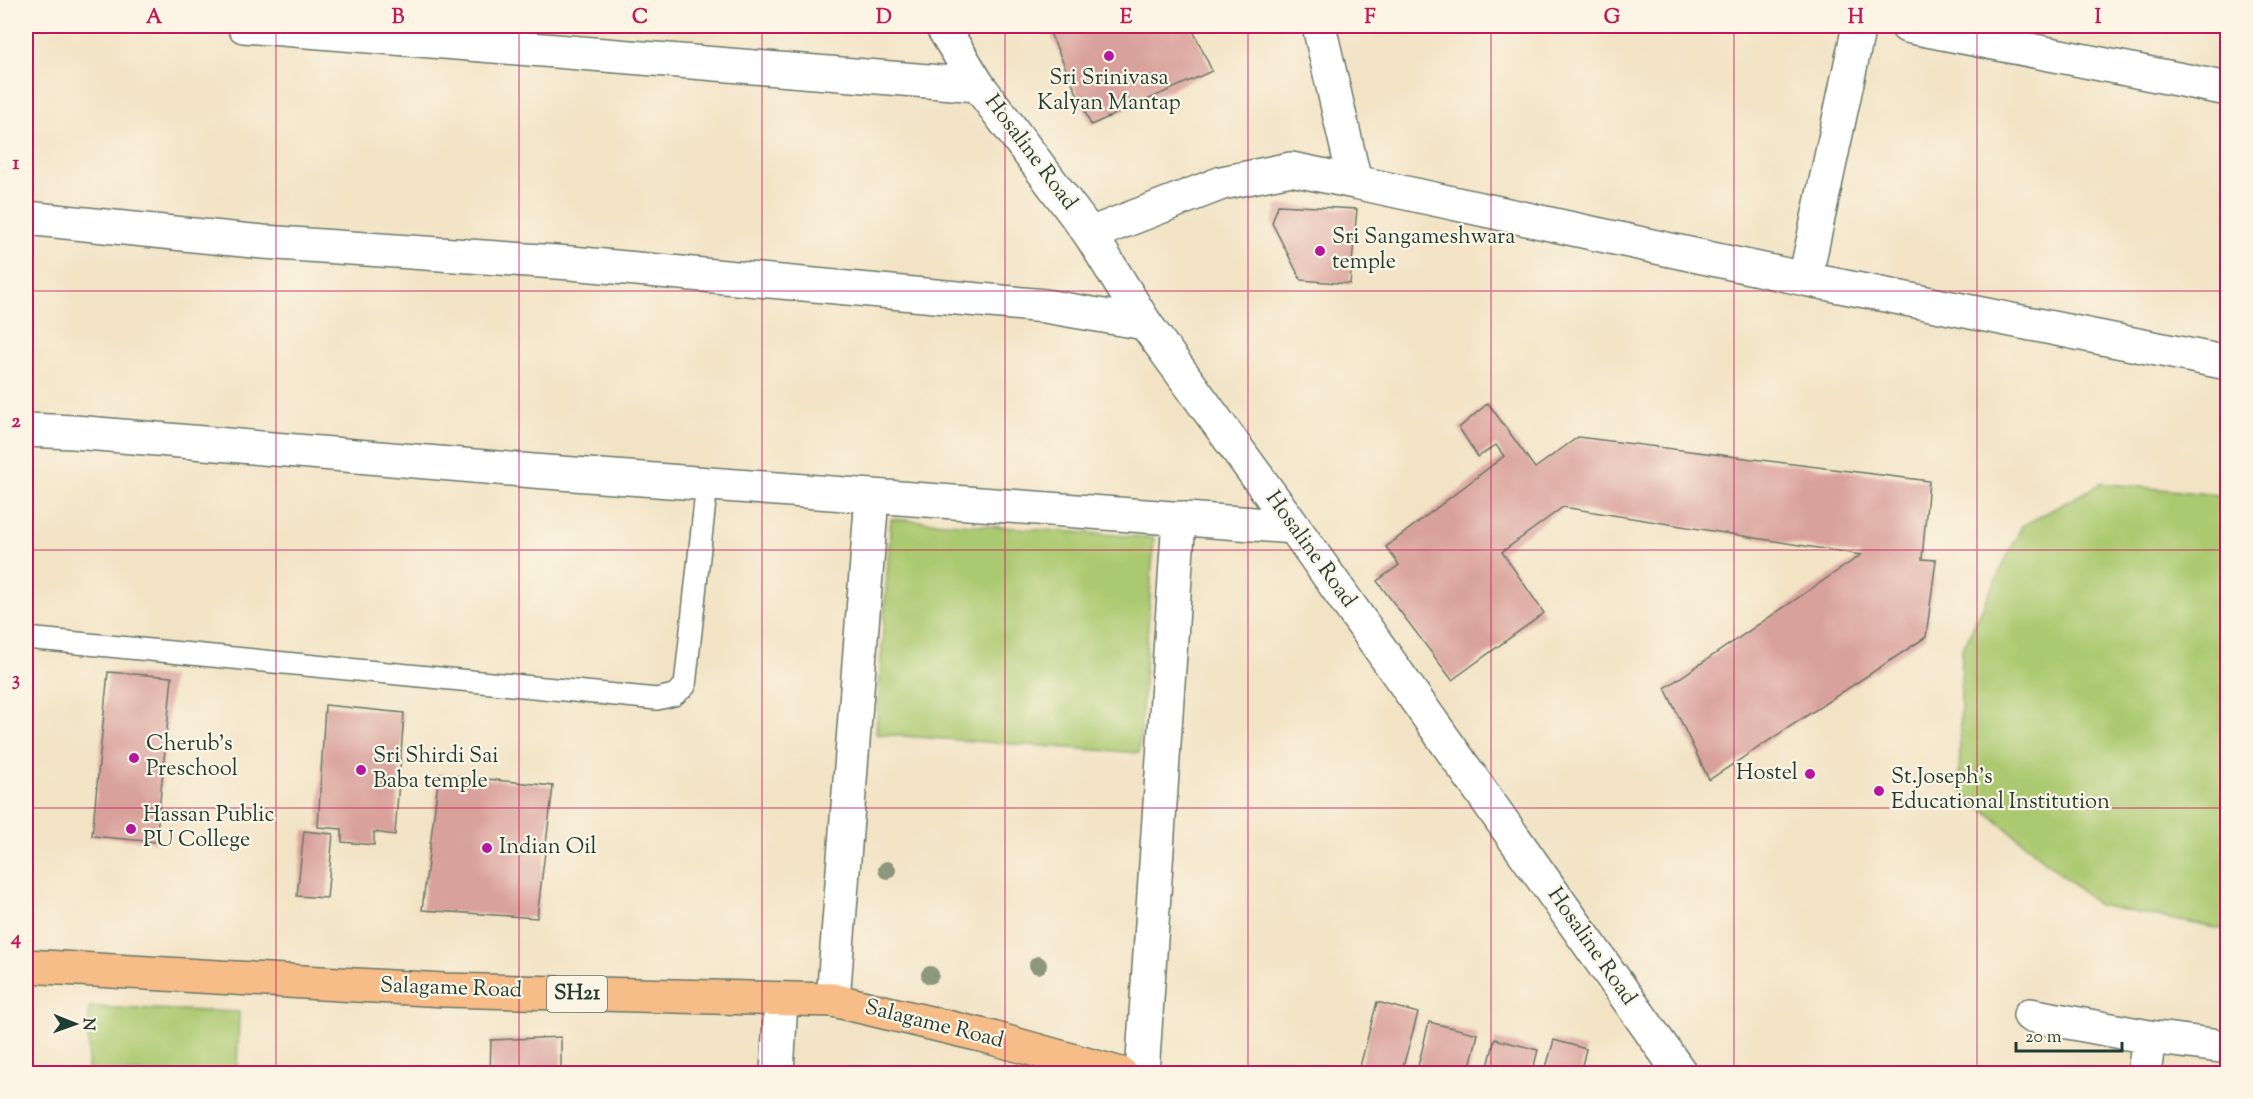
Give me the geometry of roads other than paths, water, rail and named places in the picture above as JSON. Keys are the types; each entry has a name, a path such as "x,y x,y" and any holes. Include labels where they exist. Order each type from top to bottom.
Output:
{"main road":[{"name":"Salagame Road","path":"26,966 444,990 833,1000 989,1037 1120,1074"}],"street":[{"path":"244,26 978,85"},
{"name":"Hosaline Road","path":"942,26 978,85 1090,234 1144,323 1294,527 1681,1074"},
{"path":"1319,26 1355,182"},
{"path":"1805,279 1859,26"},
{"path":"1907,26 2228,89"},
{"path":"1090,234 1222,183 1291,170 1805,279 2228,363"},
{"path":"26,218 263,242 570,263 1045,306 1144,323"},
{"path":"26,430 74,432 533,471 1294,527"},
{"path":"833,1000 872,496"},
{"path":"1142,1074 1179,518"},
{"path":"777,1074 781,999"},
{"path":"2031,1015 2149,1037 2228,1047"},
{"path":"2144,1074 2149,1037"}],"lane":[{"path":"26,638 657,699 674,695 685,686 707,483"}],"place":[{"name":"Sri Srinivasa Kalyan Mantap","path":"1109,56"},
{"name":"Sri Sangameshwara temple","path":"1320,251"},
{"name":"Cherub's Preschool","path":"134,758"},
{"name":"Sri Shirdi Sai Baba temple","path":"361,770"},
{"name":"Hostel","path":"1810,774"},
{"name":"St.Joseph's Educational Institution","path":"1879,791"},
{"name":"Hassan Public PU College","path":"131,829"},
{"name":"Indian Oil","path":"487,848"}]}
